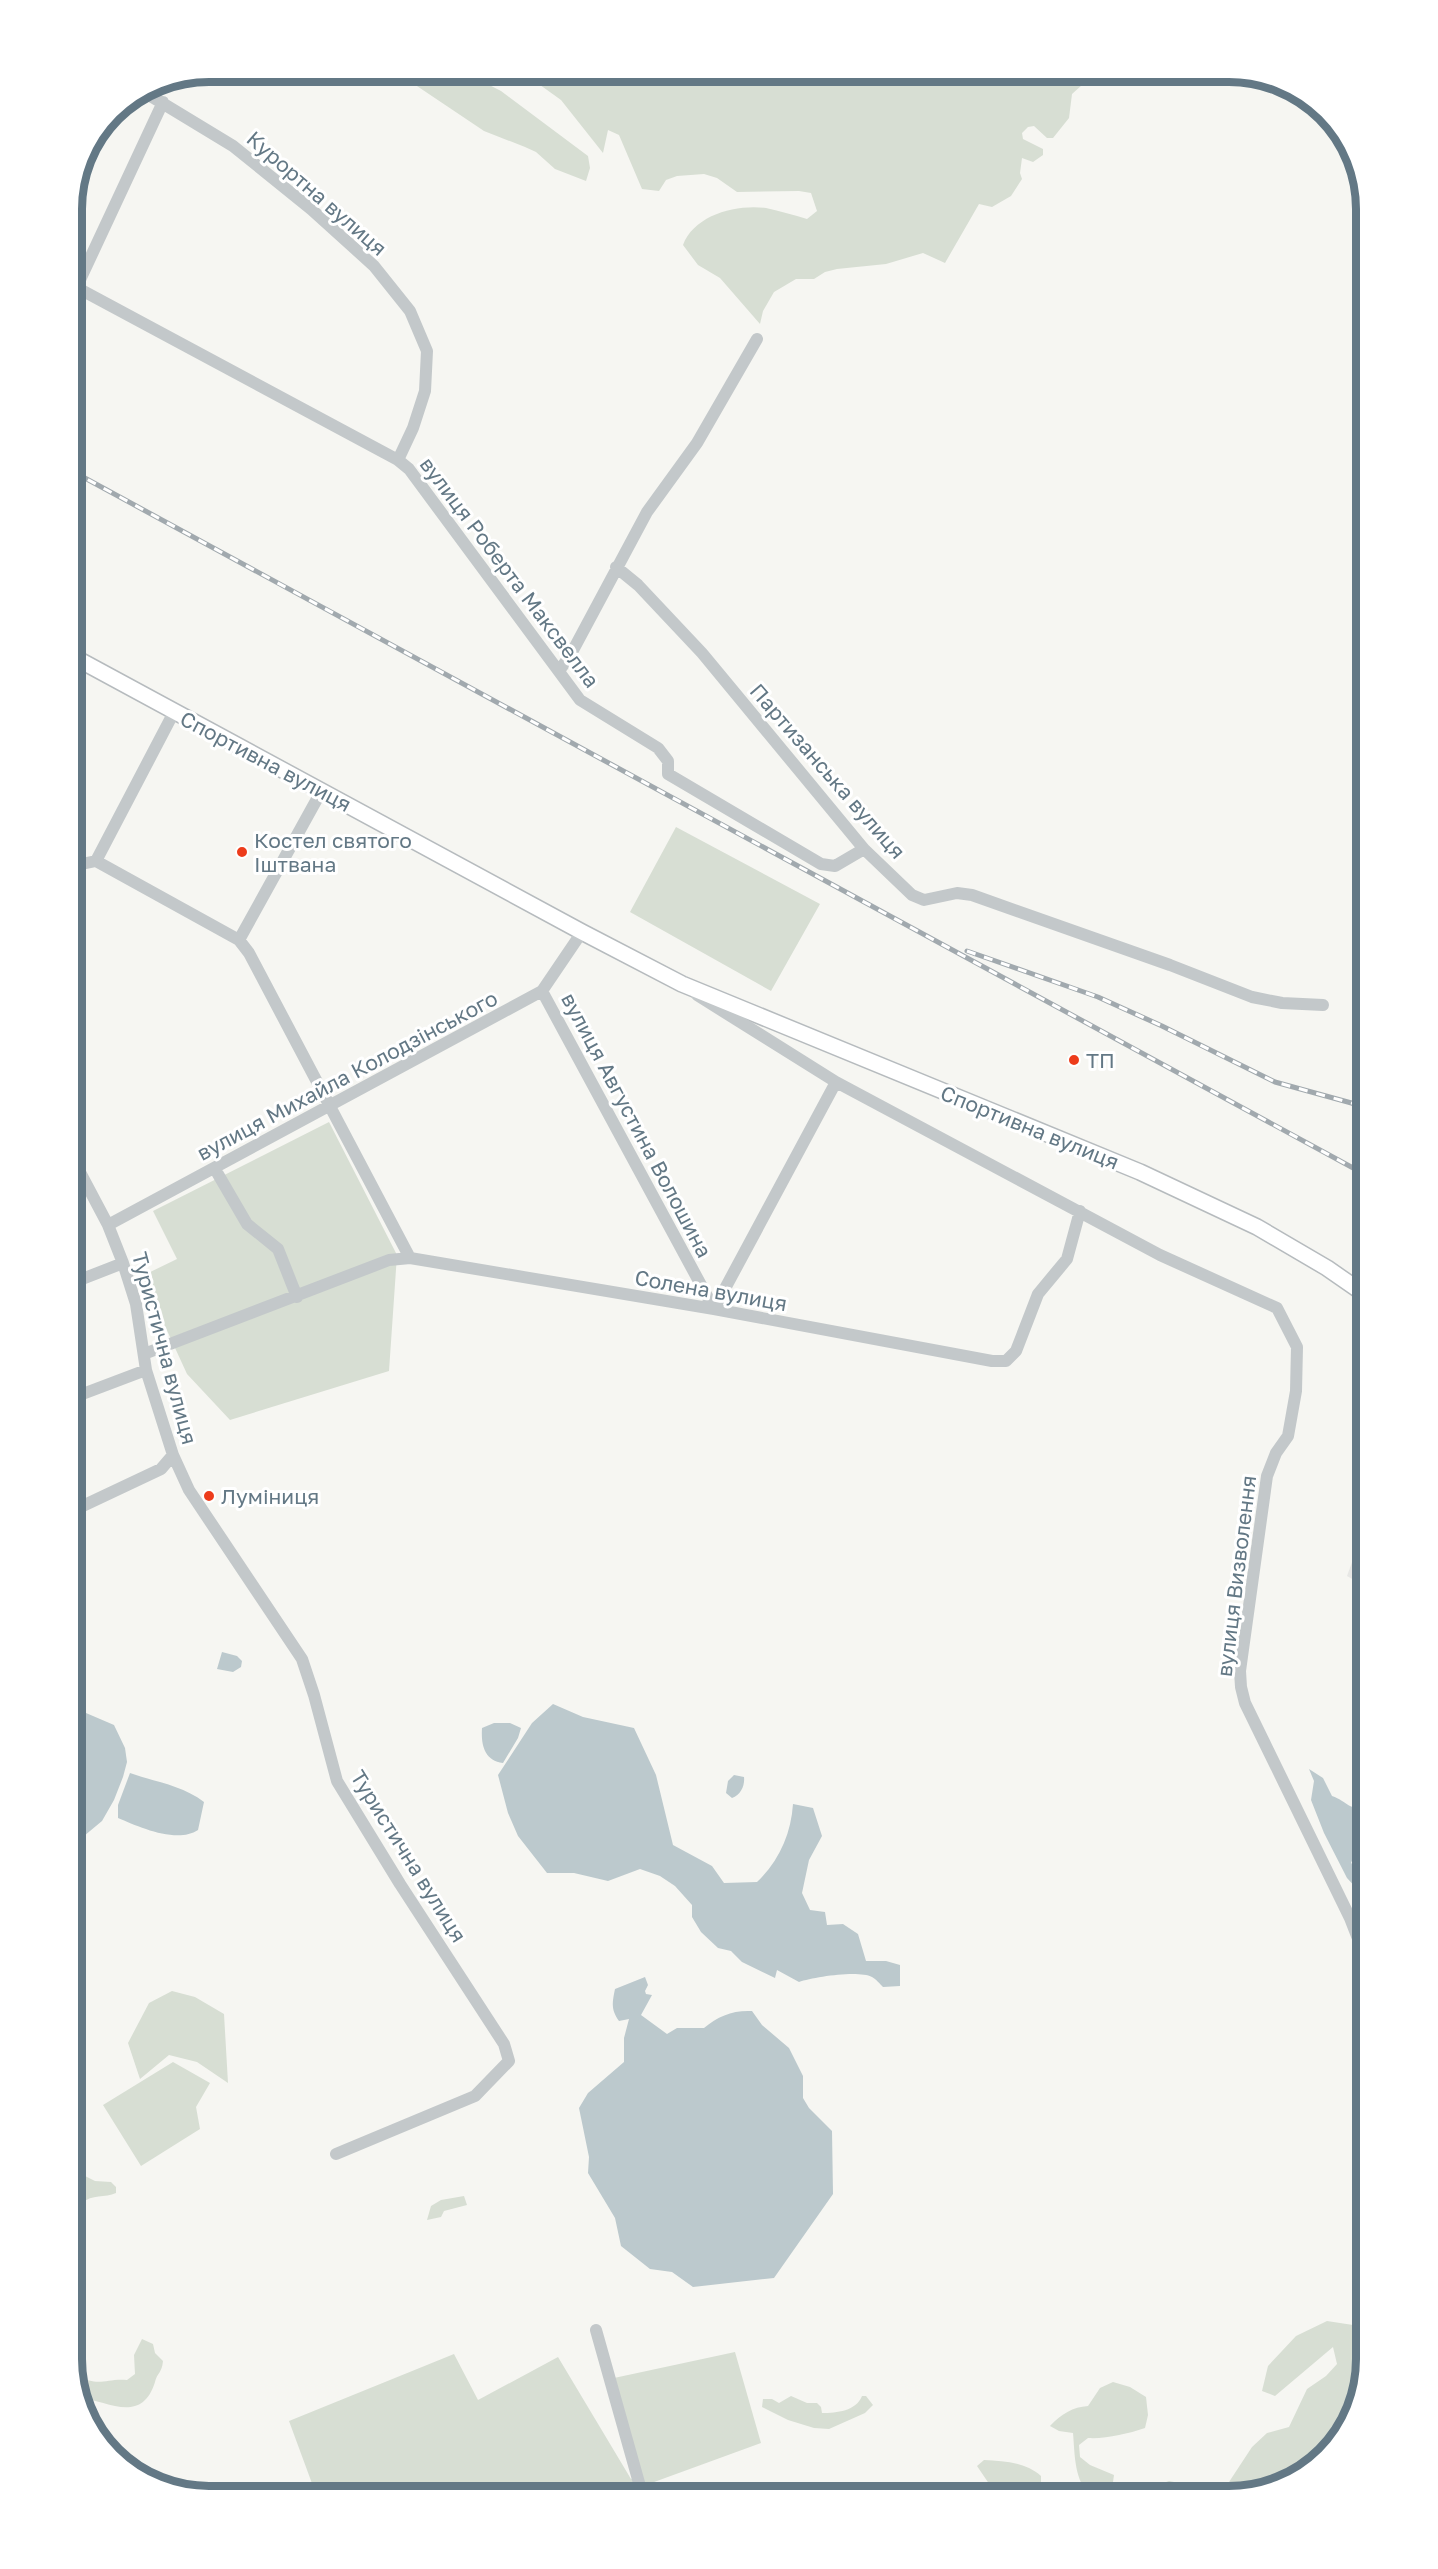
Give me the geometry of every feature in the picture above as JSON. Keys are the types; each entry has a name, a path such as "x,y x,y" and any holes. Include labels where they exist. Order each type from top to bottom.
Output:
{"main road":[{"name":"Спортивна вулиця","path":"83,662 682,984 1140,1172 1257,1227 1356,1288"}],"street":[{"name":"Курортна вулиця","path":"152,96 233,146 311,208 374,266 410,311 427,351 424,391 413,428 398,460"},
{"path":"83,271 163,102"},
{"name":"вулиця Роберта Максвелла","path":"83,295 398,460 410,470 580,700 658,748 668,761 668,774 821,864 835,866 864,849"},
{"path":"559,671 571,654 647,512 697,443 757,339"},
{"name":"Партизанська вулиця","path":"616,567 639,585 702,653 864,849 912,895 924,900 957,893 972,895 1170,965 1252,997 1282,1003 1323,1005"},
{"path":"96,861 174,712"},
{"path":"239,940 322,790"},
{"path":"83,864 96,861 239,940 249,953 410,1258"},
{"name":"вулиця Михайла Колодзінського","path":"108,1226 542,991 582,932"},
{"name":"Спортивна вулиця","path":"682,984 836,1082 1160,1255 1277,1308 1285,1323"},
{"name":"вулиця Августина Волошина","path":"542,991 714,1309"},
{"path":"714,1309 836,1082"},
{"path":"215,1169 247,1224 278,1249 297,1297"},
{"name":"Туристична вулиця","path":"83,1177 108,1226 123,1263 136,1304 146,1370 173,1455 189,1490 302,1659 337,1781 400,1884 504,2044 508,2061 475,2096 336,2154"},
{"name":"Солена вулиця","path":"144,1354 389,1260 410,1258 714,1309 992,1361 1006,1361 1016,1351 1038,1294 1067,1260 1080,1211"},
{"path":"83,1279 123,1263"},
{"name":"вулиця Визволення","path":"1285,1323 1297,1347 1296,1391 1288,1436 1276,1453 1267,1476 1240,1671 1241,1687 1245,1703 1356,1933"},
{"path":"82,1394 146,1370"},
{"path":"82,1506 161,1469 173,1455"},
{"path":"1350,1918 1356,1917"},
{"path":"596,2330 640,2486"}],"shaded area":[{"path":"411,82 484,82 501,91 588,156 590,168 586,181 555,169 536,152 484,131"},
{"path":"536,82 1092,83 1082,85 1072,94 1069,118 1053,138 1047,138 1034,126 1028,127 1022,133 1023,139 1043,149 1043,155 1033,162 1022,158 1020,173 1022,179 1011,196 992,207 979,204 945,263 923,253 886,264 837,269 825,272 814,279 796,279 774,292 763,311 760,324 720,278 698,265 683,245 696,226 706,219 729,210 766,208 807,219 817,211 811,193 799,191 737,192 717,178 704,174 677,176 666,180 659,191 642,189 619,135 608,130 603,153 561,100"},
{"path":"676,827 820,904 771,991 630,912"},
{"path":"329,1122 397,1255 389,1371 230,1420 187,1374 142,1276 177,1259 153,1211"},
{"path":"1356,1551 1356,1581 1347,1576"},
{"path":"222,1652 237,1656 242,1661 241,1667 233,1672 217,1669"},
{"path":"553,1704 583,1717 634,1728 656,1775 673,1845 712,1866 724,1883 757,1882 778,1856 790,1826 793,1804 813,1808 822,1836 809,1860 802,1893 810,1910 825,1912 827,1925 843,1924 858,1934 866,1961 886,1961 900,1965 900,1986 883,1987 872,1977 857,1974 825,1976 799,1982 777,1970 775,1978 742,1962 731,1951 718,1948 701,1932 692,1917 692,1905 675,1886 660,1876 640,1869 608,1881 574,1873 547,1873 518,1836 508,1813 498,1775 532,1723"},
{"path":"82,1710 114,1725 125,1748 127,1762 123,1777 102,1821 82,1837"},
{"path":"494,1723 510,1723 521,1728 518,1738 503,1763 492,1759 483,1746 482,1728"},
{"path":"1309,1769 1323,1778 1332,1796 1356,1808 1356,1858 1351,1862 1356,1874 1356,1888 1347,1878 1324,1833 1311,1800 1314,1781"},
{"path":"130,1773 178,1788 204,1802 198,1830 189,1834 169,1835 118,1818 118,1805"},
{"path":"734,1775 744,1777 744,1780 740,1792 732,1798 726,1793 728,1781"},
{"path":"645,1977 648,1985 646,1994 652,1995 641,2015 667,2034 677,2028 704,2028 726,2015 752,2011 762,2025 789,2048 803,2076 803,2098 809,2108 832,2131 833,2194 774,2278 693,2287 672,2272 650,2269 621,2246 615,2218 588,2173 589,2157 579,2108 588,2093 624,2062 624,2038 629,2019 619,2021 613,2010 615,1989"},
{"path":"172,1991 195,1997 224,2014 228,2083 197,2062 169,2055 140,2079 128,2043 149,2003"},
{"path":"173,2062 210,2083 196,2107 200,2129 141,2166 103,2105"},
{"path":"82,2175 95,2181 111,2182 116,2187 116,2193 86,2200 82,2203"},
{"path":"464,2196 467,2205 444,2211 441,2217 427,2220 431,2206 441,2200"},
{"path":"1327,2321 1353,2325 1356,2330 1356,2359 1351,2391 1343,2414 1324,2443 1299,2465 1285,2473 1253,2484 1215,2487 1229,2482 1252,2447 1267,2433 1289,2427 1307,2389 1326,2376 1337,2364 1333,2347 1275,2396 1262,2391 1268,2366 1296,2336"},
{"path":"142,2339 153,2344 155,2353 163,2361 149,2395 142,2403 133,2407 123,2407 89,2400 84,2379 97,2382 127,2380 135,2374 134,2355"},
{"path":"735,2352 761,2443 642,2486 313,2486 289,2421 454,2354 478,2400 558,2357 631,2479 641,2474 614,2378"},
{"path":"1113,2382 1130,2387 1146,2397 1148,2415 1145,2428 1116,2436 1088,2438 1079,2445 1080,2457 1090,2465 1114,2475 1112,2487 1083,2487 1078,2475 1073,2433 1059,2431 1050,2426 1068,2412 1088,2406 1100,2388"},
{"path":"791,2396 807,2403 817,2403 822,2413 840,2412 851,2408 862,2396 866,2396 873,2405 865,2413 829,2429 814,2428 788,2420 762,2407 763,2399 772,2399 779,2403"},
{"path":"984,2460 1014,2463 1035,2471 1041,2476 1041,2487 991,2487 977,2466"},
{"path":"1169,2481 1199,2487 1153,2487"}],"railway":[{"path":"83,477 1356,1170"},
{"path":"967,951 1098,997 1275,1082 1356,1104"}],"place":[{"name":"Костел святого Іштвана","path":"242,852"},
{"name":"ТП","path":"1074,1060"},
{"name":"Луміниця","path":"209,1496"}]}
